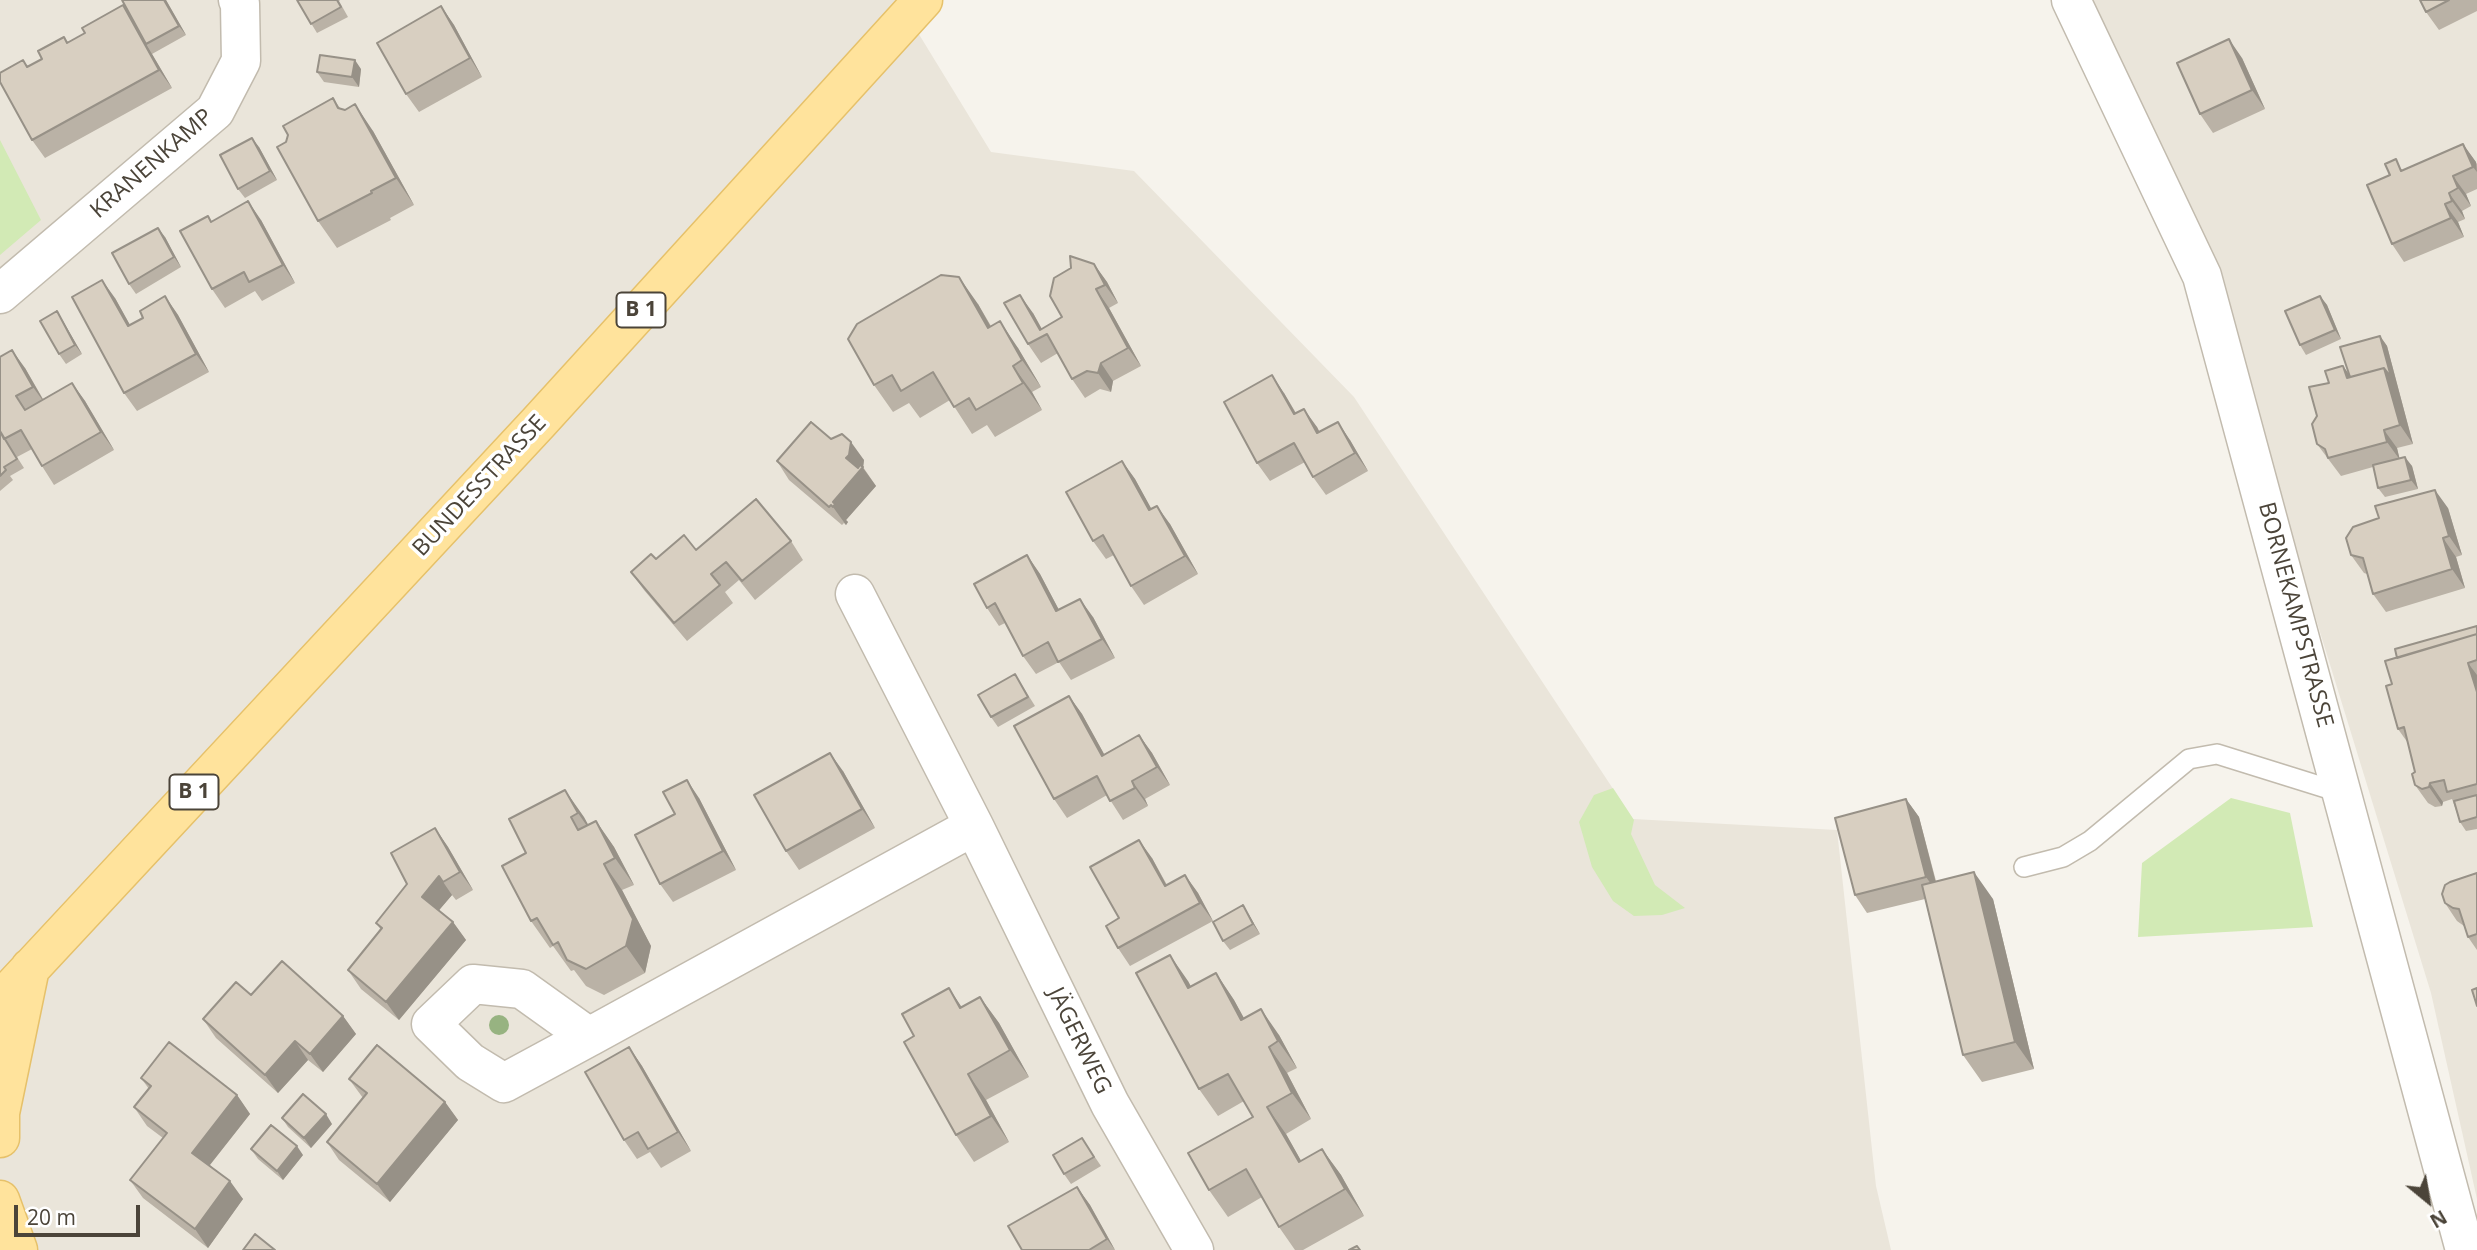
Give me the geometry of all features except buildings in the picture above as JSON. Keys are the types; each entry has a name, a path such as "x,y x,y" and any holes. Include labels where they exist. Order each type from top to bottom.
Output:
{"main road":[{"name":"BUNDESSTRASSE","path":"15,975 521,442 923,0"},
{"name":"B 1","path":"0,1001 15,975"},
{"path":"0,1138 0,1113 15,975"},
{"path":"0,1200 18,1250"}],"street":[{"name":"KRANENKAMP","path":"0,295 215,111 241,61 238,0"},
{"name":"BORNEKAMPSTRASSE","path":"2071,0 2202,276 2465,1250"},
{"name":"JÄGERWEG","path":"855,594 974,827 1110,1104 1194,1250"},
{"path":"589,1037 974,827"}],"lane":[{"path":"2024,867 2063,857 2090,841 2189,759 2217,754 2343,793"}],"shaded area":[{"path":"0,0 898,0 991,152 1134,171 1354,397 1633,819 1837,830 1876,1186 1891,1250 0,1250"},
{"path":"2092,0 2477,0 2477,1199 2431,993 2186,196"}],"green space":[{"path":"0,140 41,220 0,255"},
{"path":"1613,788 1634,820 1631,834 1655,885 1685,908 1662,915 1634,916 1613,901 1592,867 1579,822 1594,795"},
{"path":"2231,798 2290,813 2313,927 2138,937 2142,863"}]}
